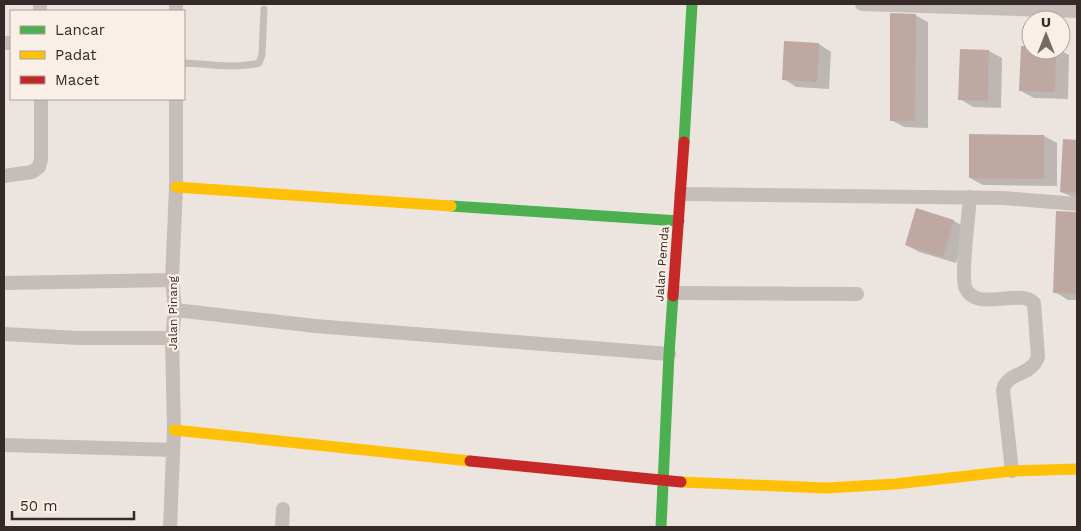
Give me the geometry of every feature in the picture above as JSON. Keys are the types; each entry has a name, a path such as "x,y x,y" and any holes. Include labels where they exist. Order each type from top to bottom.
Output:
{"street":[{"name":"Jalan Pemda","path":"661,527 669,354 692,4"},
{"path":"862,4 1077,11"},
{"path":"4,176 32,172 39,167 41,159 41,100"},
{"name":"Jalan Pinang","path":"170,527 174,430 172,338 175,310 172,280 176,187 176,100"},
{"path":"176,187 679,221"},
{"path":"681,194 970,197 1077,204"},
{"path":"970,197 964,267 965,289 972,297 980,299 1022,298 1032,300 1034,303 1038,351 1035,364 1027,371 1010,378 1004,383 1003,390 1012,471"},
{"path":"4,284 172,280"},
{"path":"674,293 857,294"},
{"path":"175,310 315,326 669,354"},
{"path":"4,334 78,338 172,338"},
{"path":"174,430 662,481 826,488 895,484 1012,471 1077,470"},
{"path":"4,445 173,450"},
{"path":"282,527 283,509"}],"lane":[{"path":"185,63 248,66 259,63 262,56 264,9"}],"building":[{"path":"890,13 916,14 915,121 890,121"},
{"path":"784,41 819,43 817,82 782,80"},
{"path":"1021,46 1021,60 1056,60 1055,92 1019,91"},
{"path":"960,49 989,50 988,101 958,100"},
{"path":"969,134 1044,135 1044,179 969,178"},
{"path":"1063,139 1077,140 1077,193 1060,192"},
{"path":"916,208 954,220 943,257 905,245"},
{"path":"1056,211 1077,212 1077,294 1053,293"}],"traffic: fast":[{"path":"684,142 692,4"},
{"path":"451,206 679,221"},
{"path":"661,527 673,296"}],"traffic: slow":[{"path":"176,187 451,206"},
{"path":"174,430 470,461"},
{"path":"681,482 826,488 895,484 1012,471 1077,469"}],"traffic: jam":[{"path":"673,296 684,142"},
{"path":"470,461 681,482"}]}
